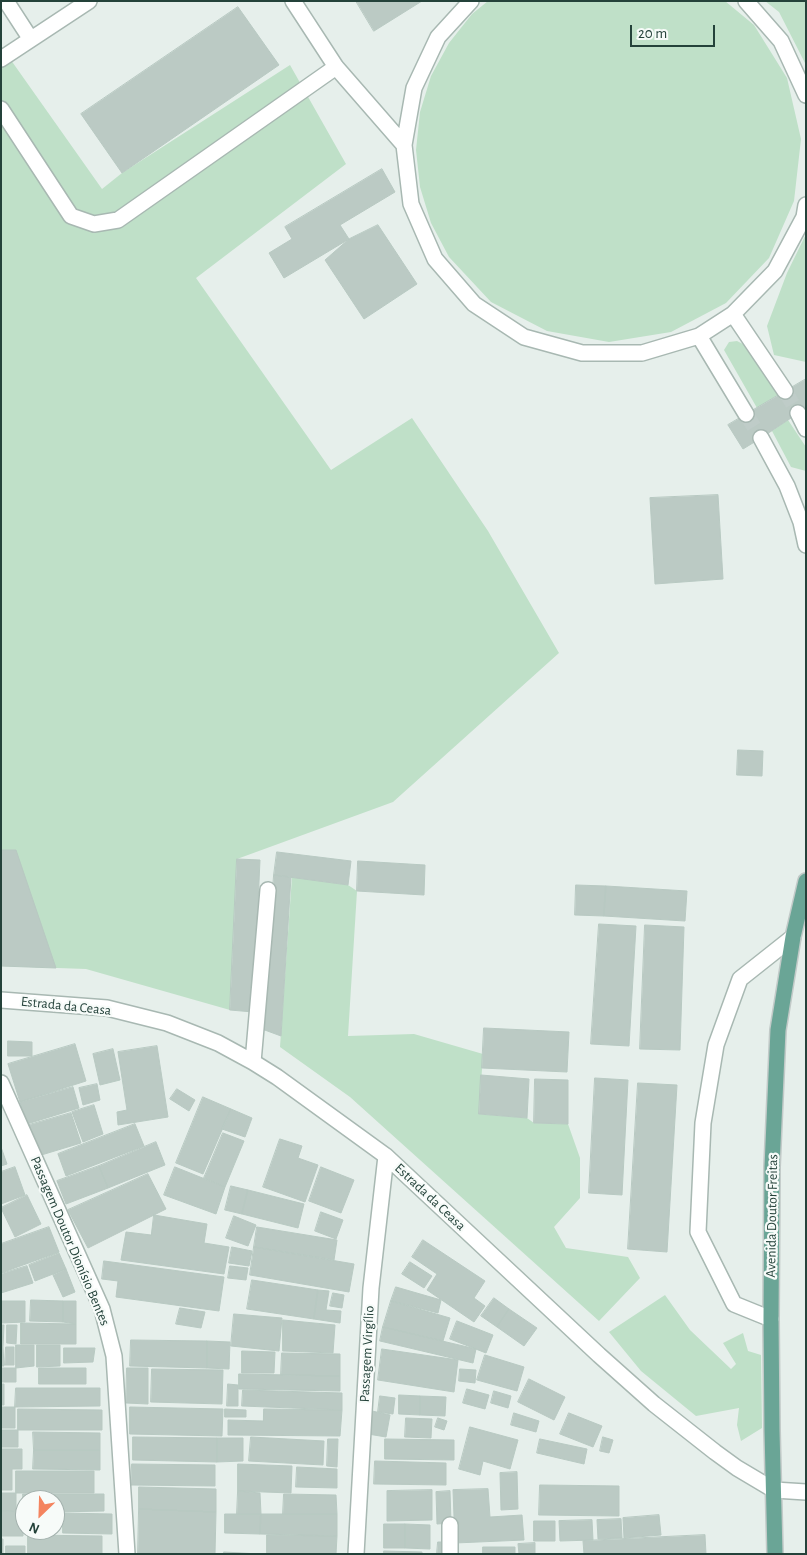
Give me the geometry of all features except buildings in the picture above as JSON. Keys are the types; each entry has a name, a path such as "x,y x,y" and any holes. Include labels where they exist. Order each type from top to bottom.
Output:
{"main road":[{"name":"Avenida Doutor Freitas","path":"775,1554 771,1319 772,1167 778,1030 792,937 806,881"}],"street":[{"path":"6,1 30,38"},
{"path":"1,59 88,1"},
{"path":"293,1 336,67 404,145"},
{"path":"471,1 438,37 414,88 404,145 411,204 435,258 474,304 524,337 582,354 642,353 699,336 733,314 776,271 804,217 806,205"},
{"path":"746,1 781,42 806,95"},
{"path":"1,109 71,216 94,224 118,220 336,67"},
{"path":"733,314 785,391"},
{"path":"699,336 746,414"},
{"path":"798,413 806,429"},
{"path":"761,438 787,486 802,522 806,545"},
{"path":"252,1062 268,890"},
{"path":"771,1319 734,1304 698,1232 703,1123 716,1045 740,979 792,937"},
{"name":"Estrada da Ceasa","path":"1,1000 108,1008 158,1021 218,1043 277,1077 386,1156 654,1404 737,1468 774,1490 806,1492"},
{"name":"Passagem Doutor Dionísio Bentes","path":"1,1083 102,1309 107,1326 114,1356 127,1554"},
{"name":"Passagem Virgílio","path":"356,1554 371,1288 386,1156"},
{"path":"450,1525 450,1554"}],"green space":[{"path":"488,1 725,1 754,25 787,78 801,139 794,201 769,258 726,303 671,332 609,342 547,331 491,302 449,257 431,223 420,187 416,150 420,112 431,76 449,43 472,14"},
{"path":"765,1 806,1 806,65 779,12"},
{"path":"1,46 102,189 122,173 290,65 346,164 196,278 331,470 412,418 488,531 559,653 393,802 237,859 230,1010 86,969 1,966"},
{"path":"806,234 806,362 774,355 767,326 787,273"},
{"path":"737,341 745,345 778,395 757,408 724,350 729,342"},
{"path":"788,420 806,447 806,471 791,467 772,431"},
{"path":"292,877 348,885 357,891 348,1036 414,1034 483,1054 479,1114 527,1118 534,1123 568,1124 580,1158 580,1198 554,1227 566,1248 628,1257 640,1278 599,1321 350,1097 280,1047"},
{"path":"665,1295 690,1330 731,1369 736,1364 723,1343 743,1333 748,1351 761,1355 762,1428 741,1441 737,1425 739,1408 696,1416 641,1371 609,1332"}],"tunnel":[{"path":"785,391 798,413"},
{"path":"746,414 761,438"}]}
